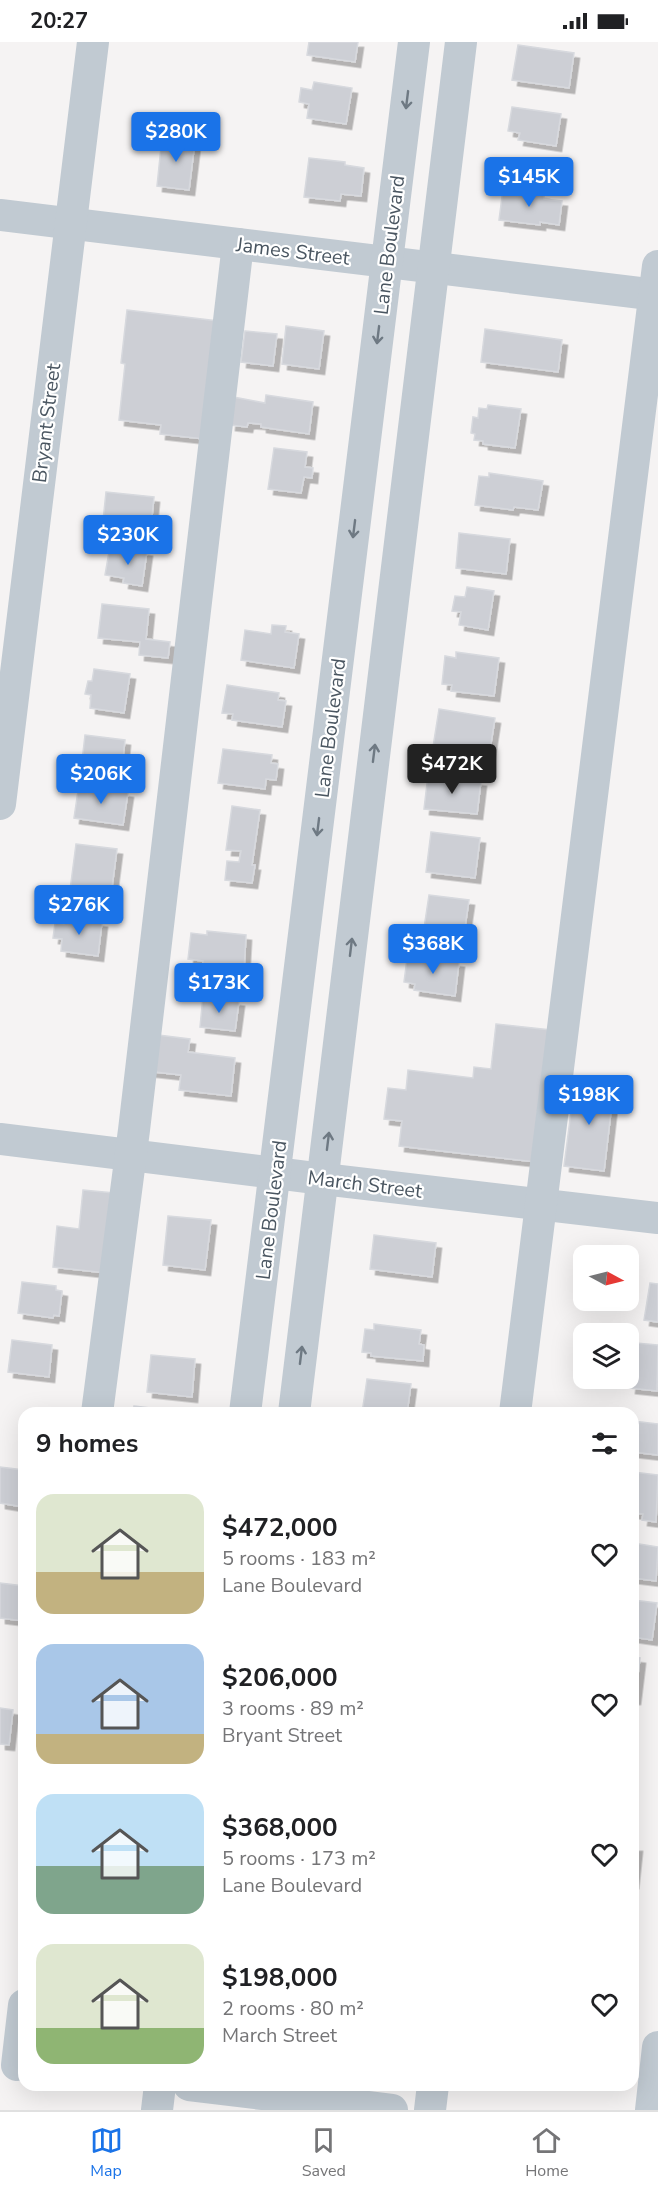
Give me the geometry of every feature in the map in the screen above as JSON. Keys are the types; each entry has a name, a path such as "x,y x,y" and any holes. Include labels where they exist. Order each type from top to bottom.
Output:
{"street":[{"name":"Bryant Street","path":"0,804 93,42"},
{"name":"Lane Boulevard","path":"246,1407 414,42"},
{"path":"295,1407 461,42"},
{"name":"James Street","path":"0,215 433,268 657,285"},
{"path":"98,1407 131,1154 238,244"},
{"path":"516,1407 657,285"},
{"path":"332,710 378,716"},
{"name":"March Street","path":"0,1139 658,1218"},
{"path":"14,2064 18,2040"},
{"path":"651,2110 658,2047"},
{"path":"157,2110 159,2091"},
{"path":"430,2110 432,2091"},
{"path":"205,2092 392,2110"}],"building":[{"path":"309,42 358,42 355,62 307,55"},
{"path":"518,45 574,53 569,88 512,80"},
{"path":"314,82 352,88 346,124 307,118 309,104 299,102 301,88 312,90"},
{"path":"512,107 561,114 556,146 518,140 520,133 508,131"},
{"path":"162,137 195,141 189,190 157,186"},
{"path":"309,158 345,162 345,165 364,168 361,196 341,194 340,201 304,197"},
{"path":"503,189 544,194 544,199 562,201 559,225 499,220"},
{"path":"127,310 218,321 204,439 160,434 161,425 119,420 125,364 121,363"},
{"path":"286,326 324,331 319,369 282,364"},
{"path":"485,329 562,340 558,372 481,362"},
{"path":"245,331 277,334 273,366 241,362"},
{"path":"266,395 313,402 309,434 261,427 261,424 248,423 247,427 230,425 233,397 265,403"},
{"path":"488,405 521,409 515,448 483,444 483,441 474,440 475,434 471,433 473,417 478,418 479,408 487,409"},
{"path":"274,448 307,452 305,467 313,468 312,478 304,477 301,493 268,489"},
{"path":"489,473 543,481 538,510 514,507 513,510 475,505 479,476 489,477"},
{"path":"106,492 154,497 151,526 103,521"},
{"path":"459,533 510,539 506,574 456,568"},
{"path":"126,548 147,551 142,586 123,583 124,578 105,575 109,552 126,554"},
{"path":"467,587 494,591 488,630 459,625 461,612 452,611 455,596 465,597"},
{"path":"102,604 149,609 146,639 170,642 168,658 139,655 140,642 98,638"},
{"path":"272,625 286,626 285,632 299,634 294,668 241,660 245,630 271,634"},
{"path":"456,652 499,658 494,696 451,691 452,685 442,684 445,656 456,658"},
{"path":"94,669 130,674 124,713 90,708 91,695 85,694 88,681 92,681"},
{"path":"227,685 279,693 278,700 286,701 282,727 232,720 233,714 222,713"},
{"path":"439,709 495,718 489,756 433,747"},
{"path":"85,735 125,740 121,776 81,770"},
{"path":"223,749 272,755 271,763 278,764 276,780 266,779 265,789 218,783"},
{"path":"428,775 481,781 477,814 424,809"},
{"path":"79,784 128,792 123,825 74,818"},
{"path":"232,806 260,810 252,865 255,865 252,883 225,880 227,861 239,862 241,851 226,850"},
{"path":"431,832 480,838 475,878 426,872"},
{"path":"76,844 117,849 111,895 70,890"},
{"path":"429,895 469,900 464,934 424,928"},
{"path":"65,917 102,922 98,956 61,951 62,939 53,938 55,923 64,924"},
{"path":"207,931 246,935 244,971 225,969 224,974 202,972 203,961 188,959 191,933 207,935"},
{"path":"420,957 459,962 455,996 414,990 415,984 404,982 407,959 420,960"},
{"path":"203,996 239,1001 235,1031 200,1027"},
{"path":"496,1024 551,1030 536,1162 399,1146 402,1121 384,1119 388,1088 406,1090 408,1070 473,1078 474,1067 491,1069"},
{"path":"150,1034 190,1039 188,1052 235,1058 231,1096 179,1090 181,1075 146,1071"},
{"path":"575,1081 614,1086 604,1171 564,1166"},
{"path":"83,1190 114,1193 106,1273 53,1267 57,1226 79,1229"},
{"path":"168,1216 211,1220 205,1270 163,1265"},
{"path":"374,1235 436,1243 432,1277 370,1269"},
{"path":"22,1282 56,1286 56,1290 62,1291 59,1316 54,1315 53,1318 18,1313"},
{"path":"650,1283 658,1284 658,1322 644,1320"},
{"path":"374,1324 421,1330 419,1344 424,1345 423,1361 371,1356 371,1353 362,1352 365,1329 374,1330"},
{"path":"12,1340 52,1345 49,1377 8,1372"},
{"path":"639,1343 658,1345 657,1391 639,1389"},
{"path":"151,1355 195,1359 192,1397 147,1392"},
{"path":"367,1379 411,1384 408,1407 363,1407"},
{"path":"639,1422 658,1424 658,1455 639,1453"},
{"path":"0,1467 18,1469 18,1506 0,1503"},
{"path":"639,1473 658,1475 656,1522 642,1520 643,1514 639,1514"},
{"path":"639,1544 658,1547 656,1581 639,1579"},
{"path":"0,1583 18,1585 18,1620 0,1618"},
{"path":"639,1601 657,1603 652,1640 639,1638"},
{"path":"0,1708 13,1710 9,1745 0,1744"}]}
